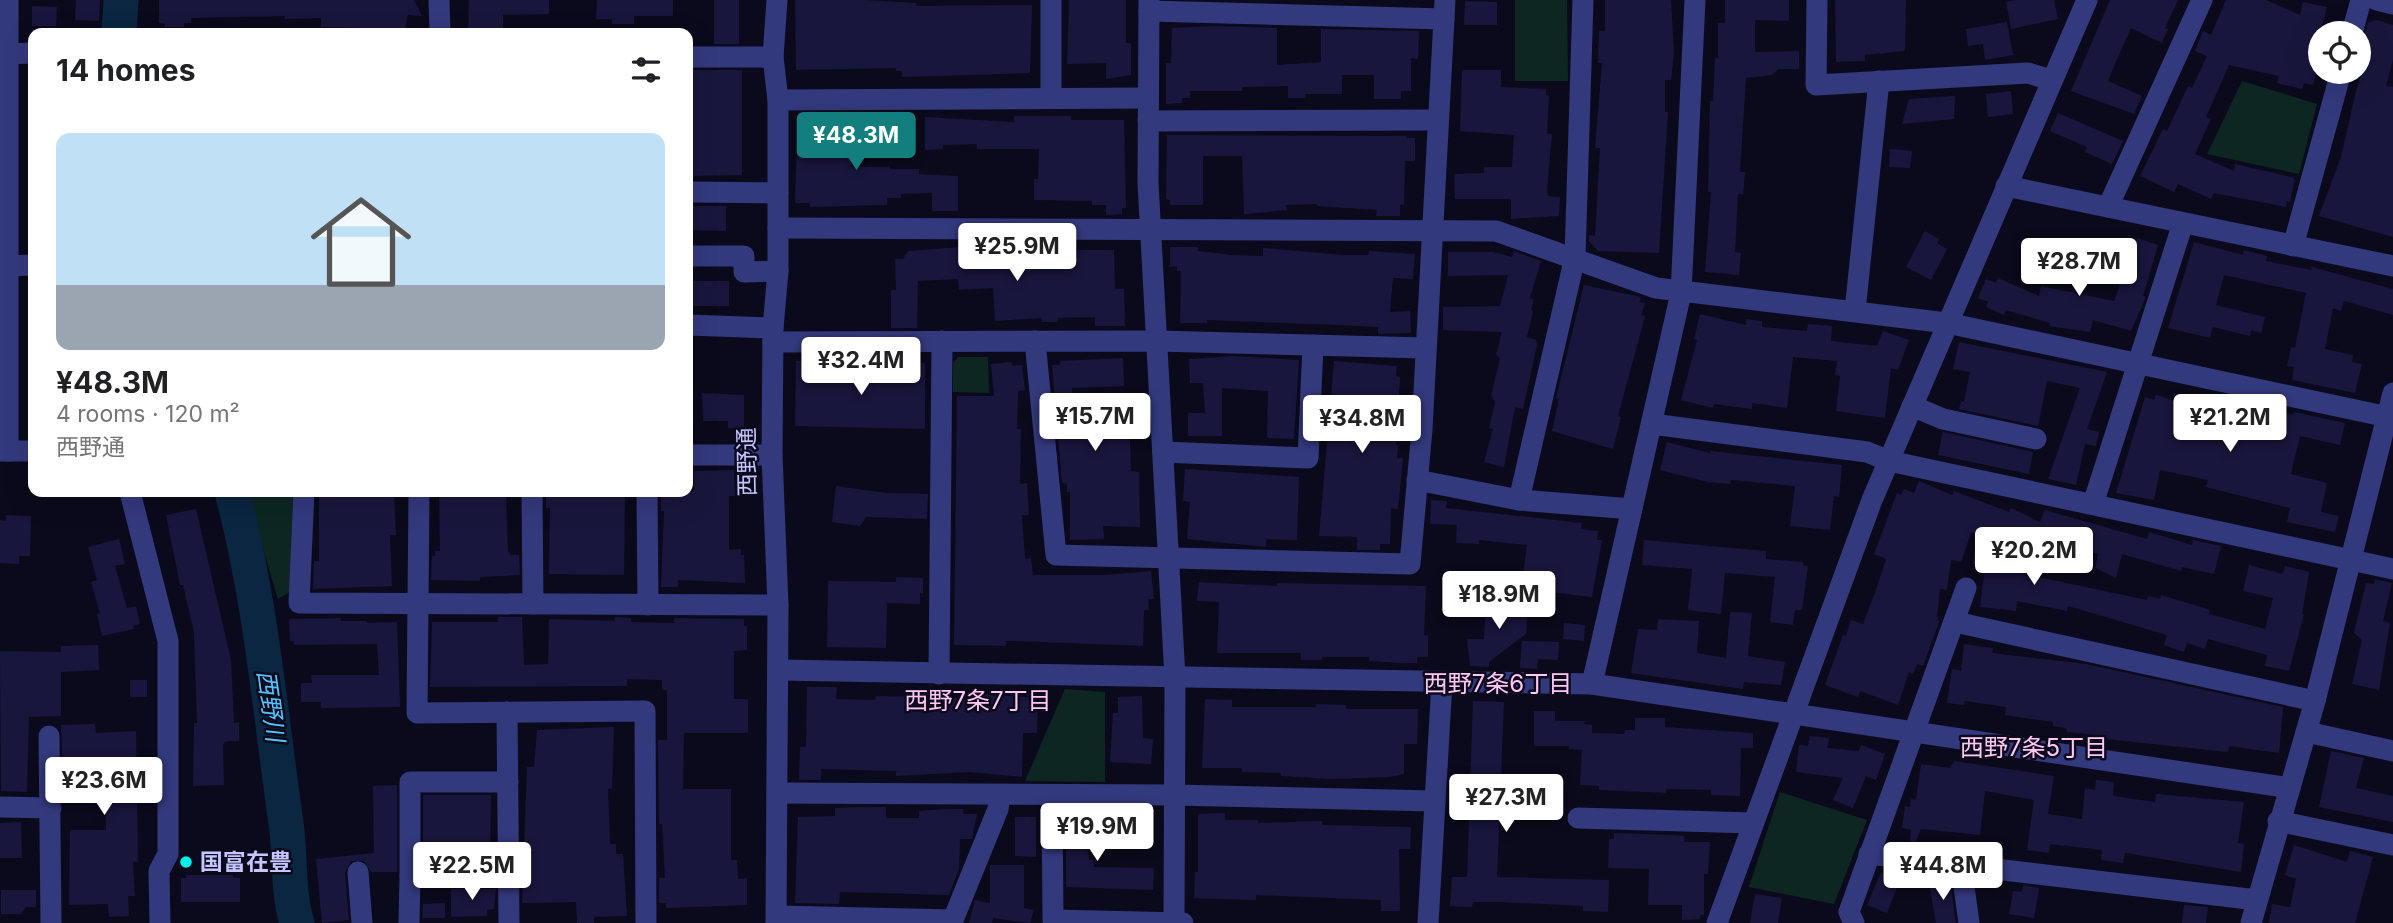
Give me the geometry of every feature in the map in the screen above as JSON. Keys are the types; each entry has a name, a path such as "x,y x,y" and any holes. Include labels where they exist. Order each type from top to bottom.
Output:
{"street":[{"path":"8,0 4,54 4,227 8,266 4,451 28,451"},
{"path":"439,0 440,28"},
{"name":"西野通","path":"777,0 773,57 778,100 778,271 773,335 772,455 778,605 777,919"},
{"path":"1051,0 1051,99"},
{"path":"1519,500 1575,257 1583,0"},
{"path":"1592,684 1681,293 1695,0"},
{"path":"1817,0 1816,85 2028,73 2051,80"},
{"path":"1717,923 1889,461 2087,0"},
{"path":"2108,207 2202,0"},
{"path":"2355,21 2361,0"},
{"path":"2377,0 2393,4"},
{"path":"1035,341 1056,555 1169,558 1410,564 1426,348 1445,9 1149,6 1151,230 1169,558 1175,678 1174,923"},
{"path":"4,54 28,53"},
{"path":"693,57 773,57"},
{"path":"1854,311 1879,81"},
{"path":"2294,246 2338,84"},
{"path":"778,100 1148,98"},
{"path":"1148,121 1438,120"},
{"path":"2006,187 2393,267"},
{"path":"693,192 778,193"},
{"path":"2093,504 2183,223"},
{"path":"778,228 1496,231 1656,288 1947,323 2390,417"},
{"path":"693,256 744,256 744,272 778,271"},
{"path":"8,266 28,265"},
{"path":"693,326 773,335 942,341 1157,341 1426,348"},
{"path":"939,674 942,341"},
{"path":"1163,452 1308,458 1313,345"},
{"path":"2251,923 2278,821 2315,701 2350,558 2390,417 2393,393"},
{"path":"1912,406 1943,419 2036,439"},
{"path":"1651,424 1867,452 1889,461 2393,569"},
{"path":"693,455 772,455"},
{"path":"1417,480 1519,500 1632,509"},
{"path":"131,497 168,641 168,854 159,871 160,923"},
{"path":"303,497 299,603 778,605"},
{"path":"419,497 417,713 645,711 646,923"},
{"path":"532,497 533,604"},
{"path":"647,497 648,605"},
{"path":"1854,923 1849,912 1911,733 1966,588"},
{"path":"1955,622 2315,701"},
{"path":"778,670 1592,684 2290,788"},
{"path":"1428,923 1441,682"},
{"path":"507,712 509,923"},
{"path":"2306,732 2393,751"},
{"path":"49,736 51,923"},
{"path":"409,923 410,782 508,782"},
{"path":"778,793 1175,795 1435,801"},
{"path":"777,919 956,922 998,809 1000,795"},
{"path":"1052,795 1053,920 1183,923"},
{"path":"0,807 51,808"},
{"path":"1578,818 1753,823"},
{"path":"2278,821 2393,845"},
{"path":"1869,854 2257,900"},
{"path":"1961,865 1969,923"},
{"path":"358,872 362,923"},
{"path":"410,877 509,876"}],"green space":[{"path":"1515,0 1567,0 1568,81 1515,81"},
{"path":"2242,81 2317,104 2299,174 2207,154"},
{"path":"958,357 988,357 989,393 953,392 953,363"},
{"path":"247,497 295,497 294,590 278,599"},
{"path":"1065,689 1105,692 1105,782 1025,781"},
{"path":"1780,792 1867,820 1834,904 1749,887"}],"building":[{"path":"76,0 100,0 99,21 75,20"},
{"path":"159,0 414,0 422,16 408,15 405,28 321,27 321,18 285,19 285,16 191,18 191,23 184,23 184,27 165,27 165,24 159,23"},
{"path":"469,0 549,0 549,14 503,15 503,28 468,28"},
{"path":"597,0 673,0 673,16 634,16 634,24 612,24 612,19 596,19"},
{"path":"714,0 739,0 739,44 714,44"},
{"path":"795,0 863,0 916,3 916,6 1032,5 1030,73 902,77 902,71 896,71 896,68 796,70"},
{"path":"1069,0 1126,0 1126,43 1131,43 1131,75 1106,79 1106,63 1067,64"},
{"path":"1605,0 1671,0 1674,53 1671,80 1665,80 1665,112 1668,112 1659,253 1598,251 1589,241 1589,235 1595,236 1600,148 1595,148 1602,63 1598,63 1599,31 1605,31"},
{"path":"1725,0 1789,0 1789,21 1755,20 1755,52 1799,51 1799,69 1778,69 1772,75 1746,78 1740,172 1745,172 1743,194 1738,194 1735,252 1741,253 1739,275 1705,272 1711,192 1708,192 1710,101 1713,101 1715,58 1718,58 1718,23 1725,23"},
{"path":"1835,0 1906,0 1905,51 1865,55 1865,61 1836,62"},
{"path":"2054,0 2058,19 2011,29 2006,2"},
{"path":"2110,0 2178,0 2165,28 2168,29 2162,43 2131,28 2108,81 2142,96 2134,114 2071,91"},
{"path":"2226,0 2266,0 2300,15 2303,2 2327,7 2323,21 2308,21 2308,84 2304,83 2302,89 2277,83 2279,76 2229,65 2206,117 2211,119 2195,154 2234,171 2235,164 2295,178 2290,202 2287,201 2286,207 2214,193 2211,199 2178,184 2174,192 2140,176 2163,129 2167,131 2188,86 2192,88 2207,56 2195,51 2203,31 2211,35"},
{"path":"1465,1 1497,2 1497,25 1464,25"},
{"path":"32,6 57,7 56,26 32,26"},
{"path":"2377,20 2393,25 2393,60 2386,86 2393,87 2393,237 2319,216 2341,157 2358,84 2371,84 2371,22"},
{"path":"2007,22 2013,55 1985,60 1983,44 1968,46 1966,29"},
{"path":"1172,28 1277,28 1277,65 1321,62 1321,29 1419,31 1418,59 1411,58 1411,91 1401,91 1401,99 1374,99 1374,75 1342,75 1342,94 1306,94 1306,98 1288,98 1288,86 1242,87 1242,91 1190,91 1190,98 1182,98 1182,103 1166,104 1166,63 1171,63"},
{"path":"693,70 742,70 742,175 693,176"},
{"path":"1462,70 1501,70 1501,87 1546,89 1546,95 1549,96 1547,134 1552,134 1547,189 1548,196 1560,197 1559,216 1511,219 1511,199 1455,199 1454,174 1484,173 1484,167 1512,167 1514,135 1460,131"},
{"path":"2011,91 2013,114 1988,117 1986,94"},
{"path":"1955,96 1954,119 1902,124 1909,99"},
{"path":"798,113 815,113 815,118 851,117 851,167 919,169 919,174 958,176 958,211 932,211 932,193 901,194 901,198 887,198 887,205 810,207 810,203 795,203"},
{"path":"2058,113 2123,141 2112,164 2085,152 2087,147 2050,131"},
{"path":"1014,116 1124,120 1126,208 1122,208 1122,214 1106,215 1106,205 1092,205 1092,201 1034,200 1039,149 977,149 977,144 943,145 943,149 925,150 925,117 1014,122"},
{"path":"1167,135 1406,136 1415,138 1415,161 1405,161 1404,205 1400,205 1400,216 1376,216 1377,210 1317,204 1286,205 1287,210 1244,214 1242,156 1203,156 1203,205 1170,205 1170,200 1166,199"},
{"path":"1890,149 1912,151 1910,168 1889,167"},
{"path":"693,206 726,206 726,231 693,230"},
{"path":"1925,231 1939,239 1937,243 1947,249 1931,280 1906,267"},
{"path":"2137,238 2158,245 2143,296 2146,297 2131,331 2093,320 2090,332 2049,326 2050,323 2006,310 2004,315 1986,307 1988,302 1978,298 1986,279 1996,283 1998,278 2039,296 2041,286 2114,301"},
{"path":"2194,242 2243,255 2244,250 2267,256 2266,261 2311,270 2312,267 2393,289 2393,315 2344,301 2341,311 2333,308 2325,349 2353,355 2352,362 2362,364 2355,393 2292,380 2294,367 2287,366 2291,347 2295,348 2306,293 2224,275 2216,305 2265,317 2261,333 2251,330 2250,336 2213,327 2210,338 2168,328"},
{"path":"987,245 987,249 1114,250 1115,289 1124,289 1125,326 1095,326 1095,317 1058,318 1058,322 1042,322 1042,318 995,321 993,288 959,290 958,279 918,281 917,328 891,328 891,290 896,290 895,259 903,259 908,251"},
{"path":"1170,247 1198,247 1198,251 1263,256 1263,248 1343,255 1368,255 1369,251 1415,254 1413,279 1393,278 1390,312 1410,311 1411,333 1378,334 1378,327 1339,325 1207,320 1207,323 1180,323 1181,271 1177,271 1177,266 1170,267"},
{"path":"1514,251 1541,261 1530,298 1534,299 1527,337 1536,340 1537,345 1523,409 1515,407 1504,467 1484,462 1493,429 1489,428 1495,402 1491,395 1500,359 1496,354 1502,332 1443,330 1443,307 1500,306 1508,275 1448,276 1448,252 1493,252 1512,257"},
{"path":"693,281 729,281 729,306 693,306"},
{"path":"1584,285 1641,297 1639,302 1645,303 1641,315 1645,316 1618,416 1621,417 1613,449 1552,431 1559,399 1556,398"},
{"path":"1700,314 1746,325 1746,319 1762,321 1762,327 1807,331 1808,324 1832,326 1831,341 1877,346 1883,331 1909,340 1898,370 1891,368 1885,418 1836,411 1840,376 1835,375 1837,361 1793,357 1787,408 1752,403 1752,409 1714,404 1713,408 1681,400 1697,340 1694,339"},
{"path":"1959,342 2107,372 2087,429 2099,432 2096,446 2085,444 2076,485 2048,479 2080,388 2047,381 2038,426 1959,409 1961,402 1964,402 1970,372 1953,369"},
{"path":"1233,356 1299,360 1294,439 1267,438 1268,391 1222,388 1222,436 1188,436 1188,413 1205,413 1203,383 1190,383 1189,359"},
{"path":"1123,358 1124,386 1072,388 1073,415 1129,414 1131,471 1139,472 1140,527 1103,526 1104,539 1070,540 1070,492 1067,492 1067,484 1062,483 1052,365 1060,365 1060,361"},
{"path":"796,361 812,361 812,369 898,370 898,362 925,363 925,429 795,426"},
{"path":"1334,361 1397,366 1396,376 1400,377 1396,445 1397,458 1403,458 1398,509 1391,508 1390,544 1380,544 1380,550 1357,550 1357,537 1319,536"},
{"path":"1012,362 1012,366 1022,365 1025,390 1018,391 1017,429 1021,429 1020,484 1027,483 1029,515 1022,515 1025,559 1031,558 1033,575 1104,575 1151,571 1154,599 1148,599 1149,610 1144,610 1143,646 1014,641 1006,641 1006,646 954,645 957,396 994,396 991,364"},
{"path":"702,393 744,395 744,428 728,428 728,421 703,421"},
{"path":"2156,395 2186,405 2187,399 2227,408 2228,403 2265,414 2275,414 2276,411 2293,415 2294,412 2345,423 2340,445 2300,436 2291,474 2327,483 2321,512 2339,516 2335,532 2287,522 2290,508 2206,487 2208,480 2160,470 2154,500 2116,493 2145,397 2154,400"},
{"path":"1943,432 2033,452 2029,474 1938,455"},
{"path":"1667,442 1710,453 1842,465 1839,497 1834,496 1830,530 1790,526 1795,486 1731,480 1730,484 1708,482 1660,470"},
{"path":"1185,469 1299,477 1297,540 1266,539 1266,547 1187,539 1190,502 1183,501"},
{"path":"734,470 735,496 729,496 729,550 741,549 741,555 744,555 745,583 678,580 678,587 661,587 664,511 661,511 661,497 693,497 694,471"},
{"path":"1919,481 1952,495 1954,491 2009,512 2011,508 2040,522 2045,510 2147,539 2149,532 2192,545 2193,540 2221,546 2214,574 2182,567 2181,571 2122,554 2116,578 2095,568 2098,554 2046,542 2044,546 2031,540 2024,574 2147,600 2148,596 2160,599 2161,595 2210,610 2209,614 2265,629 2273,598 2243,591 2249,565 2283,574 2285,566 2309,572 2304,614 2289,671 2265,666 2267,655 2208,639 2205,649 2187,643 2184,652 2164,645 2167,635 2068,606 2067,611 2017,601 2016,611 1980,607 1985,567 1973,564 1977,534 1971,533 1961,562 1951,560 1947,590 1940,589 1937,616 1939,622 1923,666 1917,664 1913,674 1909,672 1898,705 1860,691 1858,697 1825,685 1851,620 1863,624 1876,590 1886,559 1874,554 1897,493 1901,495 1904,489 1914,493"},
{"path":"836,486 886,493 928,494 927,519 866,517 860,526 832,522"},
{"path":"319,497 394,497 396,535 390,535 392,586 313,589 314,561 319,561"},
{"path":"439,497 506,497 508,551 511,555 519,555 520,575 480,577 480,581 431,580 432,556 435,556 435,551 440,551"},
{"path":"546,497 625,497 624,575 549,574 550,508 546,508"},
{"path":"1431,500 1447,501 1446,508 1582,523 1581,529 1598,531 1597,540 1602,540 1592,597 1521,589 1527,545 1479,540 1479,544 1456,543 1457,525 1430,524"},
{"path":"196,509 231,660 234,723 239,722 239,741 225,741 223,745 224,785 193,786 194,723 197,723 194,632 183,585 180,585 166,515"},
{"path":"6,515 31,516 30,556 19,556 19,564 0,563 0,520 6,521"},
{"path":"119,539 125,564 115,566 127,608 136,606 140,624 133,626 134,629 102,636 97,614 100,614 91,582 97,580 88,547"},
{"path":"1644,540 1766,551 1766,559 1803,562 1803,566 1808,566 1802,610 1795,610 1793,625 1770,622 1775,577 1725,573 1721,614 1688,610 1692,569 1642,565"},
{"path":"896,577 923,578 923,594 920,593 920,604 887,603 886,648 827,647 828,581 896,582"},
{"path":"2375,579 2392,583 2383,621 2390,623 2379,690 2352,684 2362,640 2354,633 2366,583 2374,584"},
{"path":"1199,582 1277,586 1277,583 1426,586 1424,635 1428,635 1428,657 1417,657 1417,663 1401,663 1369,661 1369,657 1301,660 1301,653 1217,653 1219,602 1197,601"},
{"path":"1492,599 1528,601 1526,634 1489,662 1489,667 1470,666 1467,639 1484,639 1486,605 1492,605"},
{"path":"1730,612 1752,613 1748,656 1785,662 1781,685 1744,682 1743,689 1631,673 1638,629 1657,630 1658,619 1699,621 1697,653 1726,658"},
{"path":"498,617 522,617 524,665 548,664 549,619 615,621 615,617 631,618 631,622 674,623 674,618 744,619 744,626 747,626 747,650 734,651 734,699 748,699 748,733 684,733 683,789 731,789 731,860 737,860 738,879 747,878 747,905 666,908 666,903 659,903 659,878 665,878 662,824 659,824 658,740 667,740 667,690 662,690 662,680 627,679 627,686 430,687 432,622 498,622"},
{"path":"341,618 341,621 367,623 397,622 400,707 321,708 321,702 301,702 301,683 312,683 311,675 379,675 377,644 294,645 294,641 290,641 289,619"},
{"path":"1564,623 1585,625 1584,641 1563,639"},
{"path":"1522,641 1559,642 1558,660 1538,659 1537,669 1520,668"},
{"path":"1964,644 1993,648 1992,653 2086,664 2283,707 2279,753 2229,746 2228,752 2096,738 2096,735 2067,732 2066,728 2053,726 2053,722 2005,715 2006,707 1965,701 1964,705 1947,703 1952,669 1961,671"},
{"path":"98,645 99,670 61,672 61,716 29,717 27,792 1,791 0,651 61,652 61,646"},
{"path":"130,680 147,680 147,697 130,697"},
{"path":"807,687 837,687 836,699 875,700 876,696 979,698 979,694 1038,698 1037,733 1023,733 1022,777 969,772 896,776 896,771 821,769 821,780 799,780 800,747 806,747"},
{"path":"1142,696 1143,738 1153,739 1151,764 1110,762 1113,713 1118,713 1118,697"},
{"path":"1205,699 1232,700 1232,707 1316,707 1316,704 1346,705 1346,709 1418,709 1417,744 1404,744 1404,774 1390,777 1330,779 1242,772 1242,768 1202,768"},
{"path":"1473,701 1504,702 1497,877 1609,880 1608,912 1583,911 1583,906 1502,902 1473,902 1472,907 1450,906 1452,877 1467,877"},
{"path":"1534,711 1555,711 1555,721 1585,721 1584,724 1592,725 1592,733 1624,734 1625,730 1635,730 1635,718 1665,718 1665,727 1753,733 1753,748 1741,748 1740,796 1711,795 1711,790 1666,789 1666,793 1599,790 1599,786 1580,785 1582,750 1569,749 1569,746 1534,746"},
{"path":"95,724 96,733 136,731 138,862 133,862 135,896 128,896 129,916 109,917 108,904 69,905 70,830 106,830 105,783 68,784 68,778 63,778 61,725"},
{"path":"614,727 612,789 608,789 610,844 616,844 616,854 623,854 627,916 594,917 594,923 577,923 576,902 522,903 527,767 534,767 537,730"},
{"path":"1810,736 1829,738 1827,748 1859,751 1861,745 1885,754 1876,780 1866,776 1853,808 1833,800 1843,778 1796,772 1799,745 1808,746"},
{"path":"2331,751 2364,758 2356,788 2393,796 2393,822 2319,807"},
{"path":"1954,761 2054,776 2048,814 2082,819 2085,788 2095,790 2096,780 2114,782 2113,796 2155,802 2156,794 2244,802 2238,843 2244,844 2241,872 2125,853 2123,863 2101,860 2102,850 2050,844 2049,853 2027,850 2034,800 1985,791 1980,835 1921,829 1915,843 1910,841 1911,830 1902,828 1905,806 1910,807 1911,799 1916,800 1921,764 1950,768"},
{"path":"397,785 397,872 371,872 364,861 351,861 345,873 349,920 322,923 316,859 374,853 373,786"},
{"path":"423,795 491,795 490,863 435,863 435,859 423,859"},
{"path":"886,807 886,818 919,818 919,811 946,809 963,809 963,814 977,814 972,839 960,839 959,869 949,895 840,892 839,904 795,903 798,817 835,816 835,808"},
{"path":"1225,813 1225,820 1258,820 1258,823 1322,821 1322,825 1411,827 1410,849 1399,849 1400,911 1381,911 1381,900 1256,895 1256,900 1194,898 1195,872 1198,872 1198,814"},
{"path":"1066,814 1088,814 1089,860 1094,860 1094,867 1154,868 1153,890 1066,887"},
{"path":"1015,817 1036,817 1036,857 1015,856"},
{"path":"21,822 22,858 0,858 0,823"},
{"path":"1614,833 1675,835 1684,836 1684,842 1710,842 1708,874 1704,874 1704,915 1700,915 1700,919 1682,920 1682,905 1648,905 1649,869 1608,868 1609,839 1614,839"},
{"path":"2294,845 2347,862 2350,851 2373,857 2355,923 2269,923 2272,904 2290,907 2296,879 2285,875"},
{"path":"990,865 1024,865 1024,908 1034,910 1030,923 993,918 992,923 969,923 975,900 990,903"},
{"path":"1881,872 1900,880 1887,913 1867,905"},
{"path":"186,875 233,875 233,878 240,878 240,902 181,902 181,878 186,878"},
{"path":"1950,880 1956,923 1936,923 1929,883"},
{"path":"2023,885 2039,888 2034,918 2009,914 2013,891 2022,892"},
{"path":"451,889 496,889 494,909 487,910 487,916 451,917"},
{"path":"1,890 36,890 36,907 26,907 21,914 1,914"},
{"path":"1755,894 1782,898 1778,923 1750,923"},
{"path":"445,903 445,918 422,918 423,904"},
{"path":"2184,905 2208,907 2206,923 2182,923"}],"waterway":[{"name":"西野川","path":"119,28 121,0"},
{"name":"西野川","path":"233,497 264,656 297,923"}],"place":[{"name":"国富在豊","path":"186,862"}],"district":[{"name":"西野7条6丁目","path":"1498,683"},
{"name":"西野7条7丁目","path":"978,700"},
{"name":"西野7条5丁目","path":"2034,747"}]}
